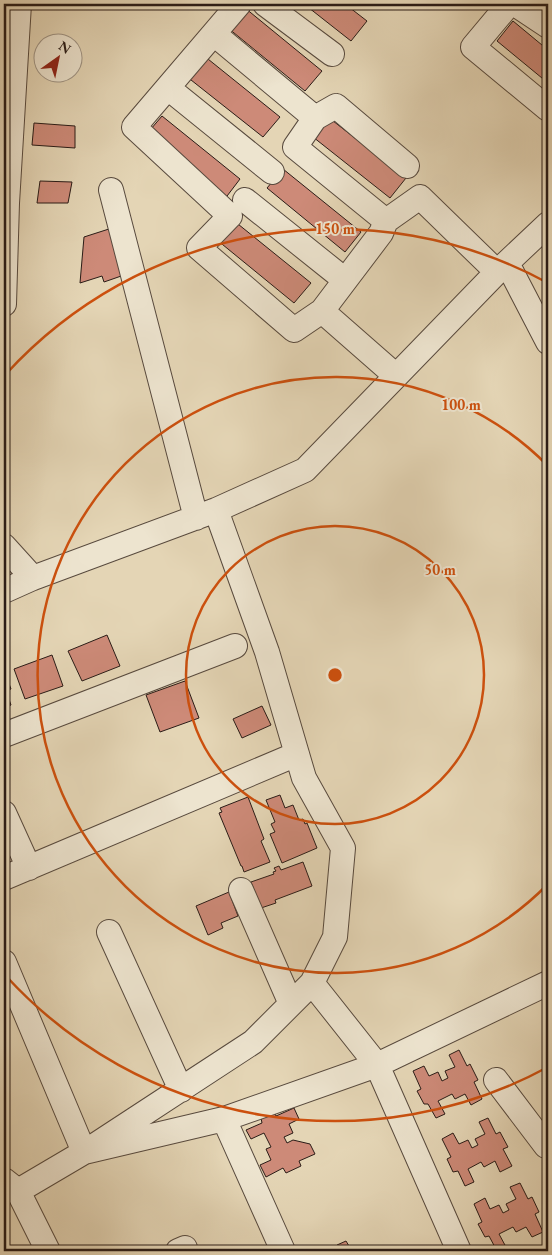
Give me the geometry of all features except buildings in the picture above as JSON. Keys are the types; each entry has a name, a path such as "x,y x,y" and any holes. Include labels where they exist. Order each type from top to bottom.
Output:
{"street":[{"path":"4,304 7,203 19,4"},
{"path":"240,4 134,127 238,208 345,280"},
{"path":"265,4 332,54"},
{"path":"510,4 473,47 548,109"},
{"path":"515,4 548,26"},
{"path":"214,34 315,118"},
{"path":"168,88 272,172"},
{"path":"407,166 336,106 315,118 295,147 199,248 294,330 322,311 381,233 386,221 420,197 502,268 548,342"},
{"path":"295,147 386,221"},
{"path":"48,1251 11,1186 84,1152 254,1042 312,983 335,938 343,848 304,778 267,652 206,514 111,190"},
{"path":"4,591 33,578 206,514 305,470 396,375 548,224"},
{"path":"322,311 396,375"},
{"path":"4,546 33,578"},
{"path":"4,735 235,646"},
{"path":"4,878 297,754"},
{"path":"4,813 29,868"},
{"path":"241,890 291,1004"},
{"path":"109,932 181,1090"},
{"path":"4,962 84,1152"},
{"path":"312,983 377,1065 459,1251"},
{"path":"84,1152 224,1119 377,1065 548,983"},
{"path":"496,1080 546,1146 548,1146"},
{"path":"224,1119 283,1251"}]}
